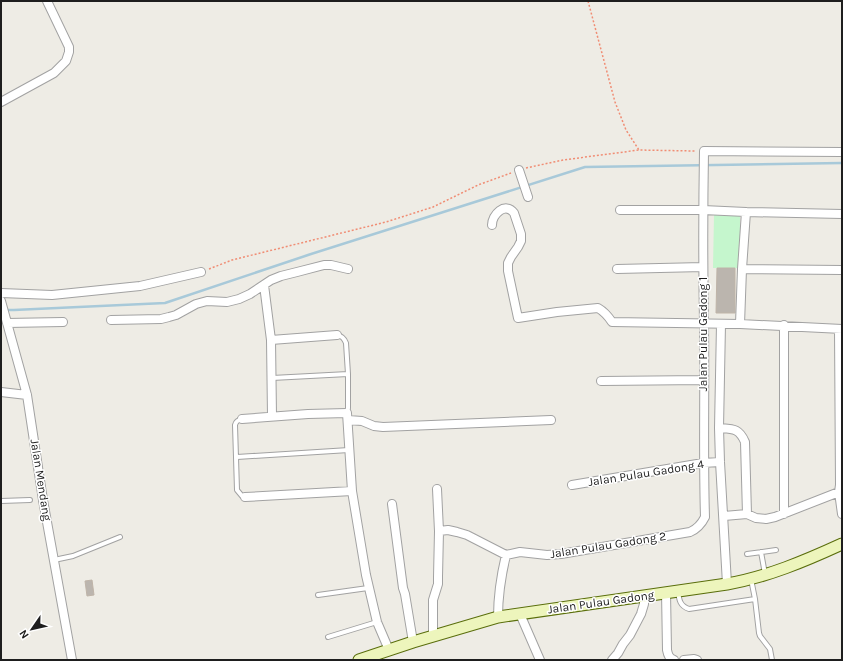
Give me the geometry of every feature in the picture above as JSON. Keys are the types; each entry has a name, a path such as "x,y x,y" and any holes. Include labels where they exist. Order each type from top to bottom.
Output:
{"main road":[{"name":"Jalan Pulau Gadong","path":"359,660 413,642 498,617 727,584 751,579 810,559 842,544"}],"street":[{"path":"1,102 54,72 66,61 69,47 47,1"},
{"path":"704,153 842,152"},
{"name":"Jalan Pulau Gadong 1","path":"704,153 703,463 705,518"},
{"path":"520,171 528,196"},
{"path":"492,226 493,219 499,210 504,208 512,210 521,234 521,242 508,263 508,271 518,318 598,308 603,311 612,322 740,324 840,329 840,504 842,514"},
{"path":"620,210 703,210 842,214"},
{"path":"740,324 746,212"},
{"path":"111,320 161,319 176,315 196,304 207,301 227,302 239,299 250,294 271,280 281,276 324,265 348,269"},
{"path":"617,269 703,267"},
{"path":"742,269 842,270"},
{"path":"1,293 52,295 132,287 202,272"},
{"path":"264,285 271,340 272,416"},
{"name":"Jalan Mendang","path":"1,301 27,395 43,500 72,660"},
{"path":"6,321 63,322"},
{"path":"721,324 719,428 727,584"},
{"path":"784,326 784,514"},
{"path":"271,340 338,336"},
{"path":"601,381 704,380"},
{"path":"1,392 27,395"},
{"path":"242,419 332,413 362,421 374,426 383,427 551,420"},
{"path":"348,417 352,491 368,588 377,622 389,650"},
{"path":"719,428 732,429 739,432 743,436 745,442 747,514"},
{"name":"Jalan Pulau Gadong 4","path":"572,485 703,463 720,462"},
{"path":"724,516 747,514 756,518 766,519 775,517 841,487"},
{"path":"433,636 433,600 438,584 439,531 437,489"},
{"path":"245,497 352,491"},
{"path":"392,504 403,588 413,642"},
{"name":"Jalan Pulau Gadong 2","path":"506,555 520,552 547,555 561,554 690,532 696,529 705,518"},
{"path":"439,531 448,530 467,535 506,555 501,574 498,598 498,617"},
{"path":"666,592 667,650 668,656 674,660"},
{"path":"612,660 618,653 622,644 630,635 641,614 644,604 644,596"},
{"path":"520,614 540,660"},
{"path":"684,660 696,660"}],"lane":[{"path":"338,336 341,336 346,343 348,417"},
{"path":"272,378 348,374"},
{"path":"242,419 238,420 235,425 237,490 242,496 245,497"},
{"path":"237,457 350,450"},
{"path":"1,501 30,500"},
{"path":"54,560 73,556 120,537"},
{"path":"747,554 776,550"},
{"path":"761,552 765,574"},
{"path":"751,579 759,633 770,648 772,660"},
{"path":"318,595 368,588"},
{"path":"678,591 680,603 685,608 689,609 755,599"},
{"path":"328,637 377,622"}],"path":[{"path":"588,1 615,102 626,130 639,150"},
{"path":"202,272 232,260 386,222 433,207 478,185 520,171 562,160 639,150 704,153"}],"green space":[{"path":"714,215 740,216 740,268 713,268"}],"building":[{"path":"717,268 735,268 735,313 716,313"},
{"path":"92,580 94,595 87,596 85,581"}],"waterway":[{"path":"5,310 165,303 308,255 585,167 842,163"}]}
